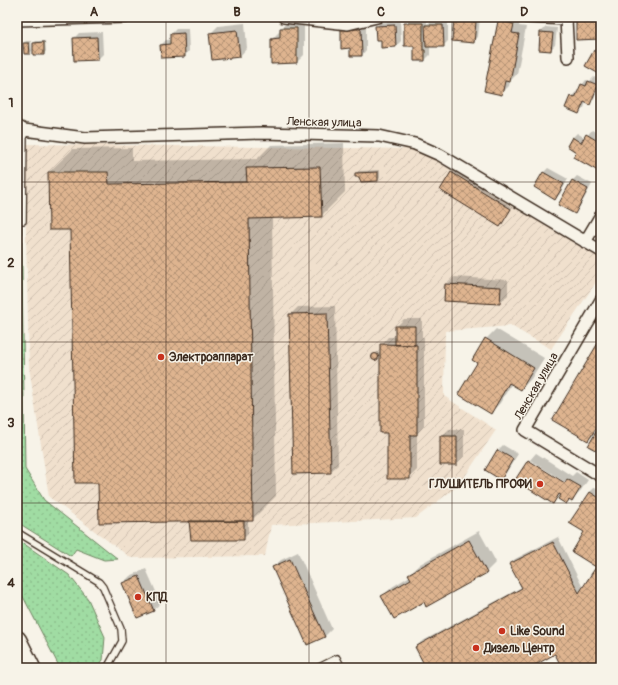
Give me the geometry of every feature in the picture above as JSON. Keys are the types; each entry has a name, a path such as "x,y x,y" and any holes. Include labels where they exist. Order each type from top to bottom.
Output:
{"main road":[{"path":"17,640 31,668"}],"street":[{"path":"17,20 125,17"},
{"path":"284,17 348,24 377,17"},
{"path":"527,17 566,19 568,57"},
{"name":"Ленская улица","path":"20,128 85,138 262,133 379,136 415,144 440,155 601,251"},
{"path":"585,242 601,215"},
{"name":"Ленская улица","path":"601,300 525,430 601,476"}],"lane":[{"path":"20,128 24,221"},
{"path":"17,532 99,582 103,587 121,629 122,641 107,668"},
{"path":"317,668 337,658 342,668"}],"shaded area":[{"name":"Электроаппарат","path":"24,144 416,149 601,259 601,275 551,349 511,326 445,331 444,396 496,430 459,485 416,518 271,525 265,556 131,558 49,497 29,367"}],"green space":[{"path":"17,132 20,133 25,469 44,500 118,559 104,560 76,549 71,556 17,522"},
{"path":"17,539 69,575 88,599 105,637 103,660 97,668 60,668 17,585"}],"building":[{"path":"576,19 601,19 601,39 576,40"},
{"path":"454,20 476,22 474,43 452,41"},
{"path":"498,21 514,24 512,33 519,34 510,82 505,81 502,95 484,91"},
{"path":"404,23 423,23 423,50 425,50 425,61 414,61 414,46 404,46"},
{"path":"395,25 396,47 381,48 381,40 376,40 375,26"},
{"path":"425,25 443,25 444,47 426,47"},
{"path":"280,28 297,28 297,63 271,64 271,39 280,38"},
{"path":"341,29 361,29 362,56 350,56 350,48 341,49"},
{"path":"237,30 240,57 212,60 209,33"},
{"path":"540,32 553,33 551,51 539,50"},
{"path":"184,33 185,57 161,58 160,45 170,44 170,34"},
{"path":"97,37 98,60 74,61 73,38"},
{"path":"44,42 44,55 33,55 33,43"},
{"path":"23,43 29,43 30,54 24,54"},
{"path":"594,50 601,54 601,75 585,66"},
{"path":"588,81 598,85 590,105 584,102 579,114 565,108 570,96 575,98 581,84 586,86"},
{"path":"586,134 601,143 601,166 598,171 573,157 576,152 567,146 572,137 581,143"},
{"name":"Электроаппарат","path":"320,167 322,217 249,219 253,521 99,523 98,483 75,483 70,230 49,230 48,172 108,172 109,184 247,182 246,168"},
{"path":"378,172 378,181 361,182 359,177 355,177 355,173"},
{"path":"451,172 511,209 500,227 440,190"},
{"path":"543,172 564,184 555,200 534,187"},
{"path":"572,180 588,189 575,214 558,205"},
{"path":"445,284 501,287 500,304 444,301"},
{"path":"327,313 331,473 293,474 289,314"},
{"path":"395,326 415,326 415,345 395,345"},
{"path":"485,338 534,368 521,390 509,383 491,414 458,394 477,363 472,360"},
{"path":"601,338 601,420 588,441 552,420"},
{"path":"380,344 417,345 417,435 410,435 410,479 387,479 387,433 380,433"},
{"path":"375,353 378,354 378,360 375,361 372,360 371,357 372,354"},
{"path":"599,427 601,428 601,453 588,446"},
{"path":"440,436 457,436 457,465 440,465"},
{"path":"497,450 513,459 501,480 485,470"},
{"path":"528,460 565,483 567,479 581,487 572,502 569,500 566,504 558,499 561,495 559,494 553,504 515,480"},
{"path":"590,492 601,499 601,668 562,668 555,654 530,668 426,668 415,647 522,588 509,564 553,542 579,593 596,567 572,552 584,532 569,523"},
{"path":"189,521 244,521 244,540 191,540"},
{"path":"469,540 487,573 426,607 424,602 394,619 381,596 411,579 408,574"},
{"path":"290,559 325,637 307,645 272,567"},
{"path":"139,576 154,611 137,618 122,583"}],"place":[{"name":"Электроаппарат","path":"161,357"},
{"name":"ГЛУШИТЕЛЬ ПРОФИ","path":"540,484"},
{"name":"КПД","path":"138,597"},
{"name":"Like Sound","path":"502,631"},
{"name":"Дизель Центр","path":"476,648"}]}
